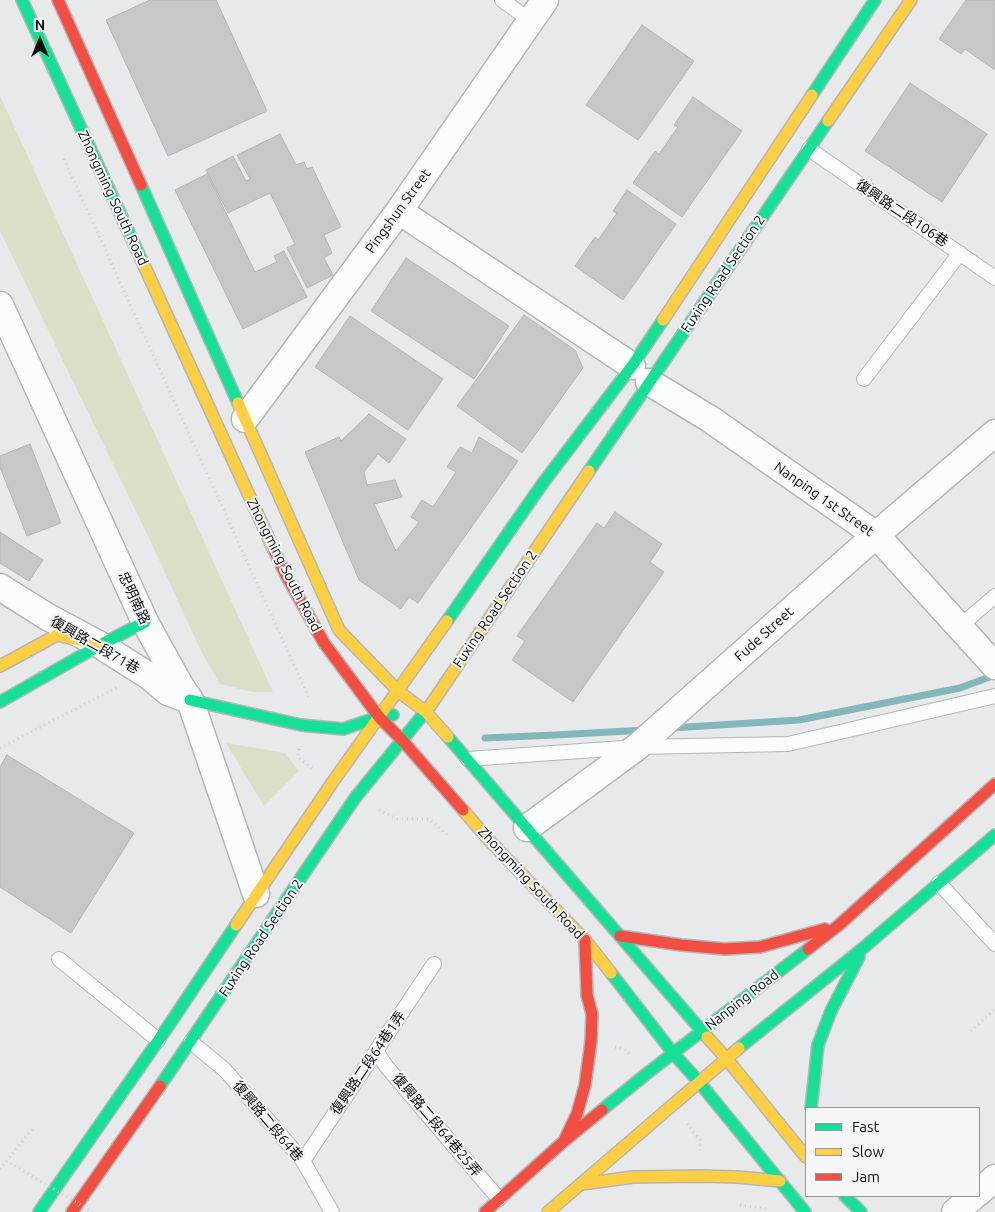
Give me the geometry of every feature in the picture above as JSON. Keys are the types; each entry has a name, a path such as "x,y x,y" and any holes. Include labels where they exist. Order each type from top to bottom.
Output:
{"main road":[{"name":"Zhongming South Road","path":"22,0 286,575 324,643 379,717 402,740 487,838 584,940 673,1053 805,1212"},
{"name":"Zhongming South Road","path":"58,0 339,630 398,690 426,712 805,1151"},
{"name":"Fuxing Road Section 2","path":"72,1212 191,1042 355,798 426,712 875,0"},
{"name":"Fuxing Road Section 2","path":"39,1212 332,783 543,483 640,374 809,149 911,0"},
{"path":"0,702 100,645 146,622"},
{"path":"0,666 57,635 100,645"},
{"path":"190,700 301,725 343,729 379,717 426,712"},
{"name":"Nanping Road","path":"485,1212 563,1142 645,1075 839,925 995,784"},
{"path":"548,1212 726,1058 862,949 995,835"},
{"path":"620,936 681,945 734,949 760,947 839,925"},
{"path":"563,1142 577,1114 591,1041 592,1014 587,995 584,940"},
{"path":"811,1107 818,1045 831,1011 862,949"},
{"path":"582,1184 633,1178 702,1176 780,1181"},
{"path":"846,1197 861,1212"}],"street":[{"name":"Pingshun Street","path":"245,419 399,211 538,10"},
{"name":"Nanping 1st Street","path":"399,211 640,374 710,419 876,535 995,666"},
{"name":"忠明南路","path":"0,305 146,622 180,687 190,700 256,894"},
{"name":"Fude Street","path":"527,828 637,747 876,535 995,433"},
{"name":"復興路二段71巷","path":"0,587 46,616 100,645 149,676 168,692 190,700"},
{"path":"980,1191 995,1178"},
{"path":"956,1212 973,1197"}],"lane":[{"path":"502,0 538,10"},
{"name":"復興路二段106巷","path":"809,149 995,278"},
{"path":"864,379 960,253"},
{"path":"959,627 995,596"},
{"path":"468,759 637,747 788,744 995,696"},
{"path":"939,883 995,944"},
{"path":"59,959 158,1040"},
{"name":"復興路二段64巷1弄","path":"303,1162 434,964"},
{"name":"復興路二段64巷","path":"191,1042 225,1070 303,1162 332,1212"},
{"name":"復興路二段64巷25弄","path":"376,1051 386,1066 499,1199"}],"path":[{"path":"0,748 125,683"},
{"path":"971,1031 995,1009"},
{"path":"0,1169 33,1128"},
{"path":"6,1161 93,1212"}],"green space":[{"path":"0,96 273,692 253,692 220,684 201,651 148,536 0,231"},
{"path":"226,743 285,753 299,771 264,806"}],"building":[{"path":"150,0 216,0 267,111 168,156 106,20"},
{"path":"966,0 995,0 995,70 965,49 961,54 939,39"},
{"path":"642,25 694,61 638,140 586,105"},
{"path":"910,83 987,134 942,202 865,151"},
{"path":"693,97 742,131 682,217 633,183 655,151 659,154 678,127 674,125"},
{"path":"280,134 296,165 304,162 307,169 312,167 341,227 324,235 332,253 324,258 333,275 307,288 287,248 295,244 270,193 228,213 206,170 233,156 246,181 250,179 237,155"},
{"path":"207,174 255,272 277,262 274,256 284,251 307,297 243,329 175,190"},
{"path":"627,190 676,224 623,300 575,266 595,237 598,240 617,213 613,211"},
{"path":"406,258 509,326 474,379 371,311"},
{"path":"524,315 575,350 583,368 522,453 457,406"},
{"path":"350,316 443,379 408,430 315,367"},
{"path":"369,414 406,439 389,463 378,454 364,472 367,485 395,480 402,497 374,504 396,551 419,522 411,517 422,500 433,507 456,472 447,467 460,447 472,453 479,437 518,461 418,603 409,597 401,609 359,580 305,452 339,437 341,441"},
{"path":"30,444 61,523 27,536 0,467 0,456"},
{"path":"615,512 662,544 650,562 664,572 573,702 512,660 525,641 517,636 597,523 604,528"},
{"path":"0,532 43,560 29,581 0,563"},
{"path":"7,755 134,833 71,933 0,887 0,767"}],"waterway":[{"path":"671,728 799,720 960,688 995,675"},
{"path":"485,738 646,730"}],"traffic: fast":[{"path":"22,0 142,261"},
{"path":"812,95 875,0"},
{"path":"589,471 828,121"},
{"path":"141,185 238,403"},
{"path":"447,621 543,483 632,366 663,320"},
{"path":"0,702 100,645 145,622"},
{"path":"190,700 301,725 343,729 379,717 393,715"},
{"path":"160,1086 355,798 430,706"},
{"path":"448,737 707,1037"},
{"path":"739,1048 862,949 995,835"},
{"path":"39,1212 236,925"},
{"path":"602,1110 808,949"},
{"path":"811,1107 818,1045 831,1011 859,957"},
{"path":"611,973 673,1053 805,1212"},
{"path":"846,1197 861,1212"}],"traffic: slow":[{"path":"828,121 911,0"},
{"path":"663,320 812,95"},
{"path":"142,261 274,550"},
{"path":"238,403 339,630 398,691 426,712 448,737"},
{"path":"430,706 589,471"},
{"path":"236,925 332,783 447,621"},
{"path":"0,666 57,635 100,645"},
{"path":"463,810 487,838 585,940 611,973"},
{"path":"707,1037 805,1156"},
{"path":"548,1212 739,1048"},
{"path":"582,1184 633,1177 701,1176 780,1181"}],"traffic: jam":[{"path":"58,0 141,185"},
{"path":"274,550 324,643 379,717 402,740 463,810"},
{"path":"808,949 839,925 995,784"},
{"path":"620,936 725,949 760,947 825,929"},
{"path":"565,1139 577,1114 585,1085 591,1041 592,1014 587,995 585,940"},
{"path":"72,1212 160,1086"},
{"path":"485,1212 563,1142 602,1110"}]}
